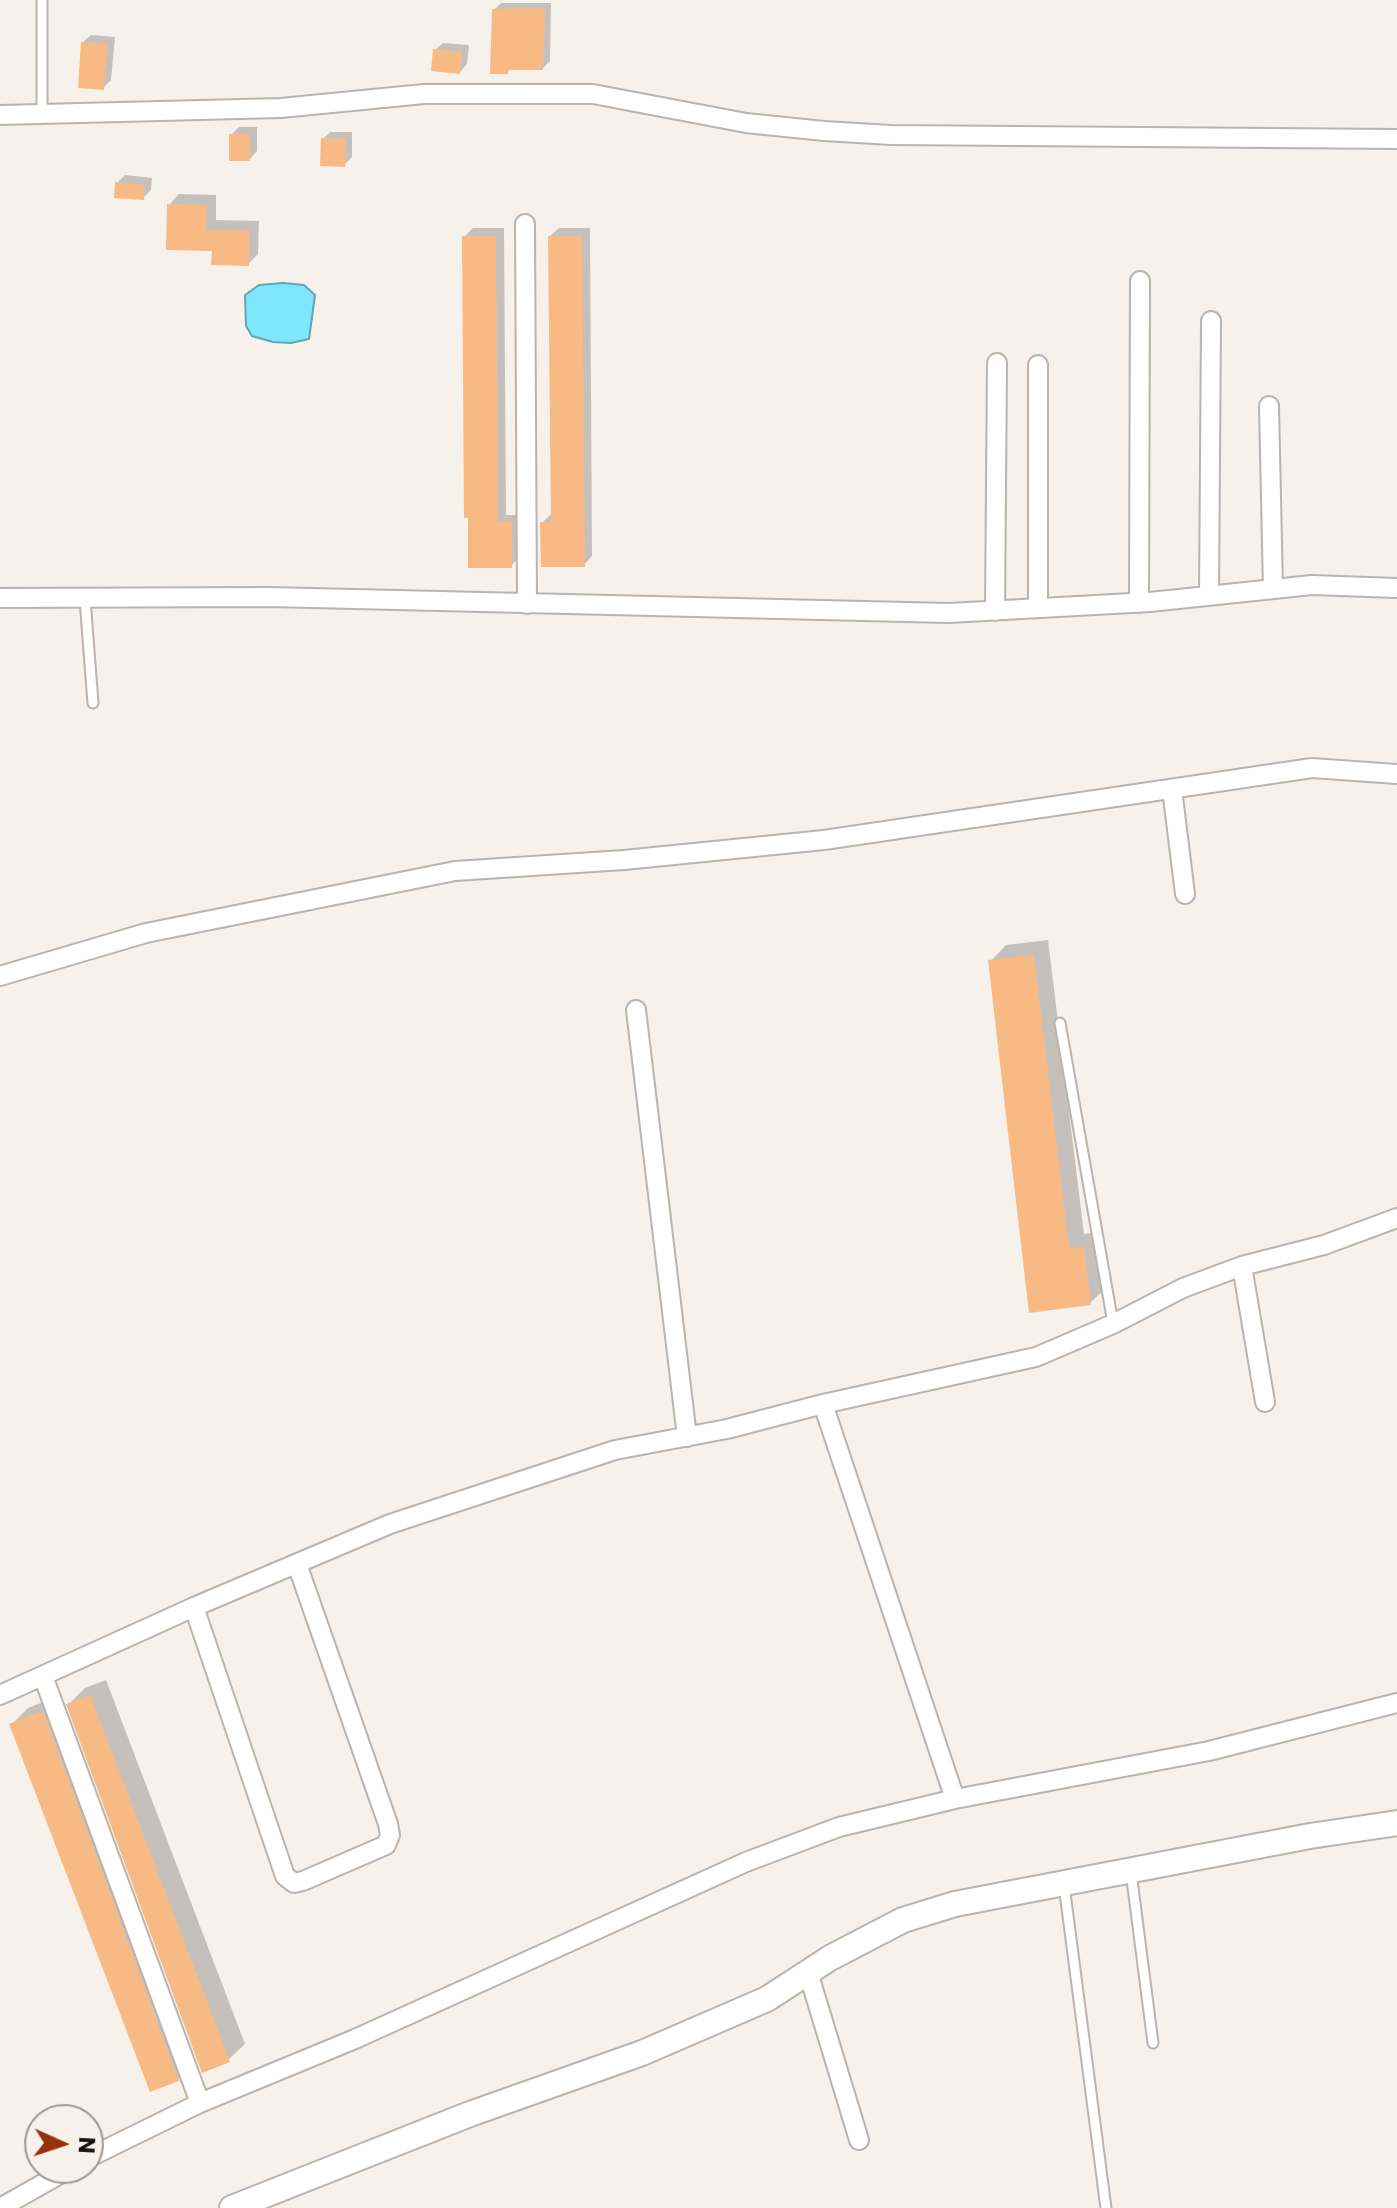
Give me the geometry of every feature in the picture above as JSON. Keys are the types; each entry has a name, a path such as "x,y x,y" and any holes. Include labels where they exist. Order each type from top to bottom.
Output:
{"street":[{"path":"0,115 281,108 424,94 593,94 746,123 837,132 1397,139"},
{"path":"525,224 527,604"},
{"path":"1139,603 1140,281"},
{"path":"1209,596 1211,321"},
{"path":"995,611 997,363"},
{"path":"1038,365 1038,608"},
{"path":"1269,406 1273,589"},
{"path":"0,598 269,597 949,613 1139,603 1312,585 1397,588"},
{"path":"0,976 146,933 455,871 624,860 824,840 1312,768 1397,774"},
{"path":"1172,789 1185,894"},
{"path":"636,1010 687,1437"},
{"path":"0,1695 194,1607 390,1524 615,1450 727,1429 823,1404 1036,1357 1113,1324 1183,1288 1242,1266 1324,1245 1397,1218"},
{"path":"1242,1266 1265,1402"},
{"path":"823,1404 955,1799"},
{"path":"194,1607 285,1876 294,1883 303,1881 386,1845 390,1835 297,1564"},
{"path":"43,1676 200,2103"},
{"path":"104,2150 200,2103 355,2039 746,1862 839,1827 955,1799 1209,1751 1397,1703"},
{"path":"232,2208 268,2201 470,2114 642,2053 767,1999 830,1958 903,1920 955,1904 1310,1836 1397,1823"},
{"path":"808,1972 859,2140"},
{"path":"0,2208 43,2184"}],"lane":[{"path":"42,0 42,113"},
{"path":"85,599 93,703"},
{"path":"1060,1023 1113,1324"},
{"path":"1131,1872 1153,2043"},
{"path":"1064,1885 1106,2208"}],"water":[{"path":"259,285 304,285 315,295 309,339 291,343 273,342 252,336 246,326 245,295"}],"building":[{"path":"492,9 545,9 543,70 508,70 508,74 490,74"},
{"path":"81,42 108,44 104,90 78,88"},
{"path":"433,49 462,52 460,74 431,71"},
{"path":"229,134 250,134 250,161 229,161"},
{"path":"321,138 346,139 345,167 320,166"},
{"path":"115,182 145,185 144,200 114,198"},
{"path":"167,204 207,205 206,230 249,230 249,266 211,265 212,251 166,250"},
{"path":"462,236 496,236 498,522 512,522 512,568 468,568 468,518 464,518"},
{"path":"548,236 582,236 585,567 541,567 540,522 551,522"},
{"path":"1034,955 1069,1248 1084,1247 1091,1305 1029,1313 988,960"},
{"path":"90,1695 230,2062 202,2073 66,1704"},
{"path":"39,1712 44,1713 179,2081 150,2092 9,1724"}]}
